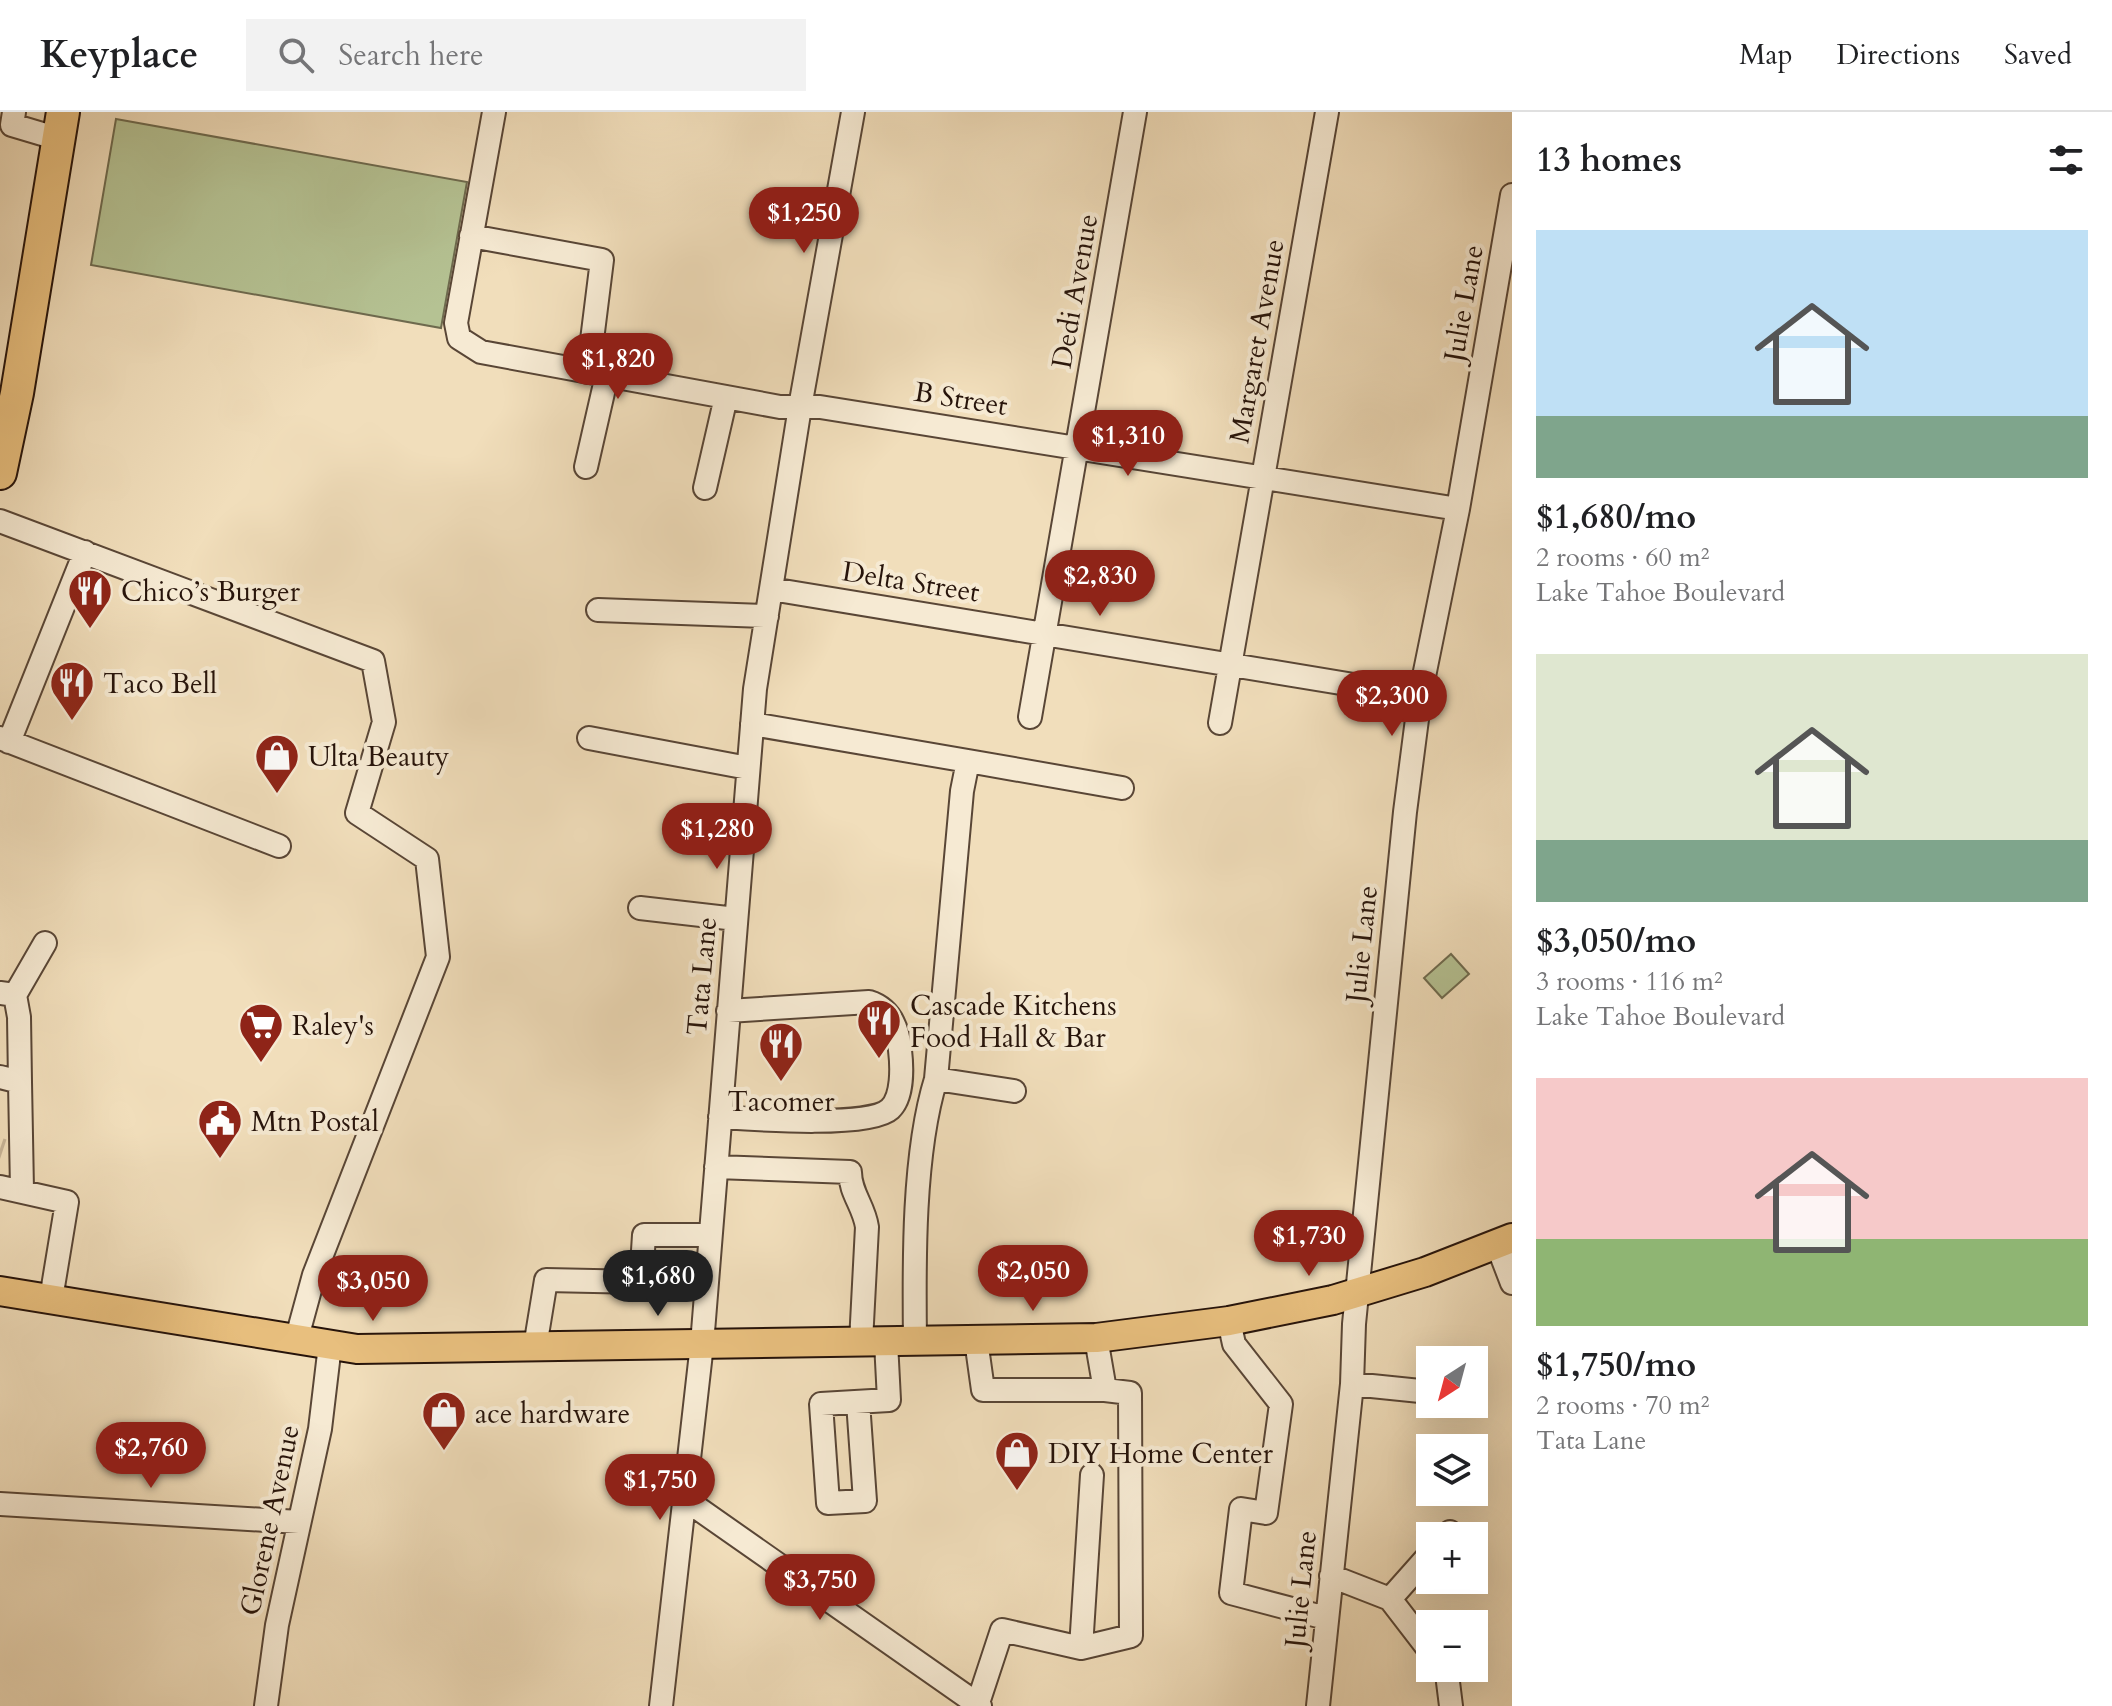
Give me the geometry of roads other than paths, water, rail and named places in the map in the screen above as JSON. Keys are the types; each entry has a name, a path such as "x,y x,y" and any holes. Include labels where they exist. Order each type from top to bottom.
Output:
{"highway":[{"path":"0,473 9,391 61,125"}],"main road":[{"path":"0,1291 296,1341 413,1349 1096,1338 1229,1321 1357,1293 1504,1241"}],"street":[{"path":"494,112 471,236 602,260 597,374 586,467"},
{"name":"Tata Lane","path":"661,1706 702,1344 752,724 800,407 853,112"},
{"name":"Dedi Avenue","path":"1030,717 1135,112"},
{"name":"Margaret Avenue","path":"1220,723 1327,112"},
{"path":"9,120 61,125"},
{"name":"Julie Lane","path":"1318,1706 1352,1384 1357,1293 1405,812 1420,696 1458,509 1512,195"},
{"name":"B Street","path":"471,236 458,306 459,338 481,352 726,397 1078,446 1458,509"},
{"path":"705,488 726,397"},
{"path":"0,521 373,661 384,722 357,813 427,859 438,957 314,1275 296,1341"},
{"path":"85,552 4,740 279,846"},
{"name":"Delta Street","path":"771,589 1230,662 1420,696"},
{"path":"598,610 767,616"},
{"path":"752,724 1122,788"},
{"path":"589,738 748,768"},
{"path":"915,1341 914,1262 927,1107 936,1079 962,791 968,761"},
{"path":"640,908 736,919"},
{"path":"45,943 7,994 11,1188 67,1202 51,1299"},
{"path":"720,1117 771,1121 875,1118 893,1107 899,1088 900,1050 891,1016 882,1006 869,1002 728,1011"},
{"path":"936,1079 1014,1091"},
{"path":"716,1167 850,1172 850,1186 865,1213 873,1342 889,1400 858,1402"},
{"path":"535,1347 546,1280 641,1282 644,1235 710,1235"},
{"path":"1504,1241 1512,1283"},
{"path":"1229,1321 1234,1344 1281,1404 1266,1513 1241,1509 1231,1593 1326,1618"},
{"path":"1096,1338 1105,1390"},
{"path":"686,1500 978,1706 1002,1630 1081,1648 1131,1636 1130,1393 1105,1390 983,1390 976,1340"},
{"name":"Glorene Avenue","path":"266,1706 277,1625 320,1429 330,1345"},
{"path":"1352,1384 1416,1391"},
{"path":"1081,1648 1092,1475"},
{"path":"0,1504 299,1522"},
{"path":"1390,1599 1416,1570"},
{"path":"1331,1576 1390,1599 1416,1633"},
{"path":"1448,1682 1451,1706"}],"place":[{"name":"Chico’s Burger","path":"90,630"},
{"name":"Taco Bell","path":"72,722"},
{"name":"Ulta Beauty","path":"277,795"},
{"name":"Cascade Kitchens Food Hall & Bar","path":"879,1060"},
{"name":"Raley's","path":"261,1064"},
{"name":"Tacomer","path":"781,1083"},
{"name":"Mtn Postal","path":"220,1160"},
{"name":"ace hardware","path":"444,1452"},
{"name":"DIY Home Center","path":"1017,1492"}]}
